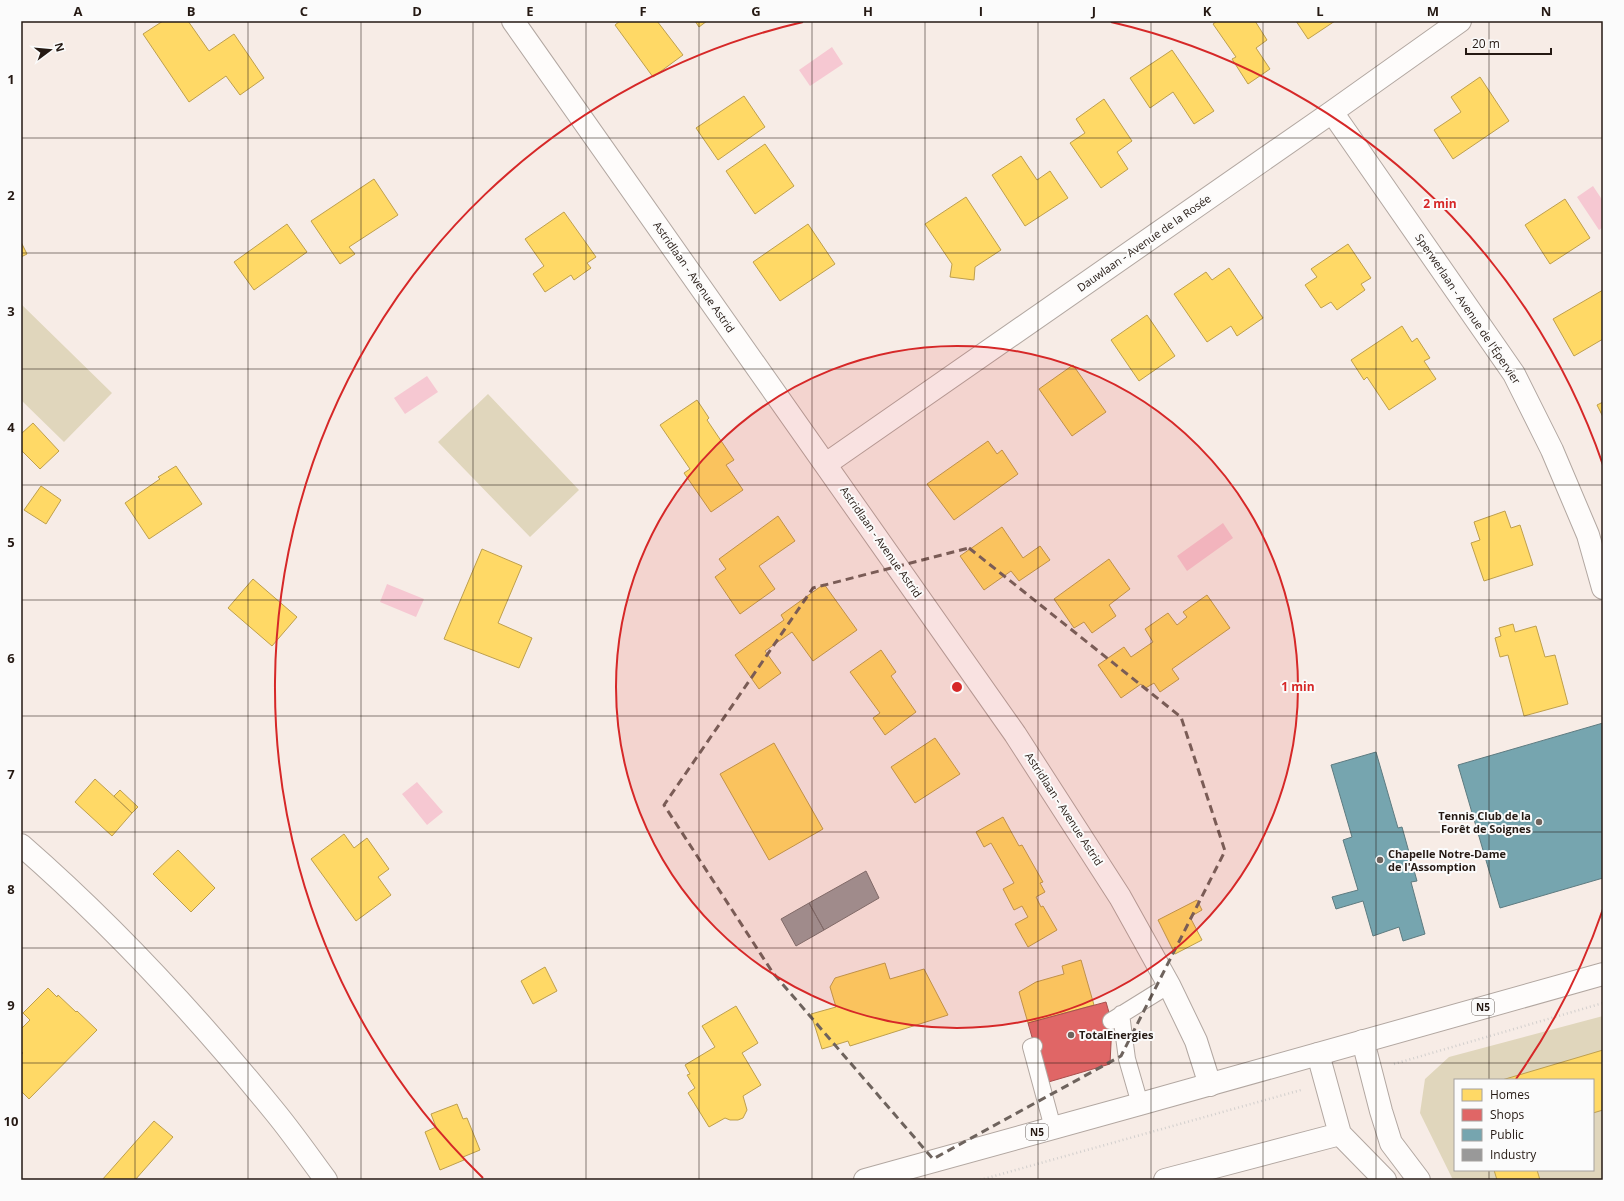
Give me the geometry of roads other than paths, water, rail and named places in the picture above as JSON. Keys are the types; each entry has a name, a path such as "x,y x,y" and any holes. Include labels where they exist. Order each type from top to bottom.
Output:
{"street":[{"name":"Dauwlaan - Avenue de la Rosée","path":"826,464 1332,112 1460,21"},
{"name":"Astridlaan - Avenue Astrid","path":"521,24 1028,752 1120,897 1169,985 1196,1041 1210,1085"},
{"name":"Sperwerlaan - Avenue de l'Épervier","path":"1332,112 1514,374 1552,450 1588,535 1603,588"},
{"path":"21,845 107,923 185,1005 276,1113 326,1180"},
{"name":"N5","path":"865,1180 1210,1085 1603,974"},
{"path":"1363,1041 1391,1143 1419,1180"},
{"path":"1318,1054 1340,1134 1385,1180"},
{"path":"1165,1180 1340,1134"}],"lane":[{"path":"1140,1104 1116,1018 1169,985"},
{"path":"1034,1046 1031,1047 1053,1128"}],"place":[{"name":"Tennis Club de la Forêt de Soignes","path":"1539,822"},
{"name":"Chapelle Notre-Dame de l'Assomption","path":"1380,860"},
{"name":"TotalEnergies","path":"1071,1035"}]}
